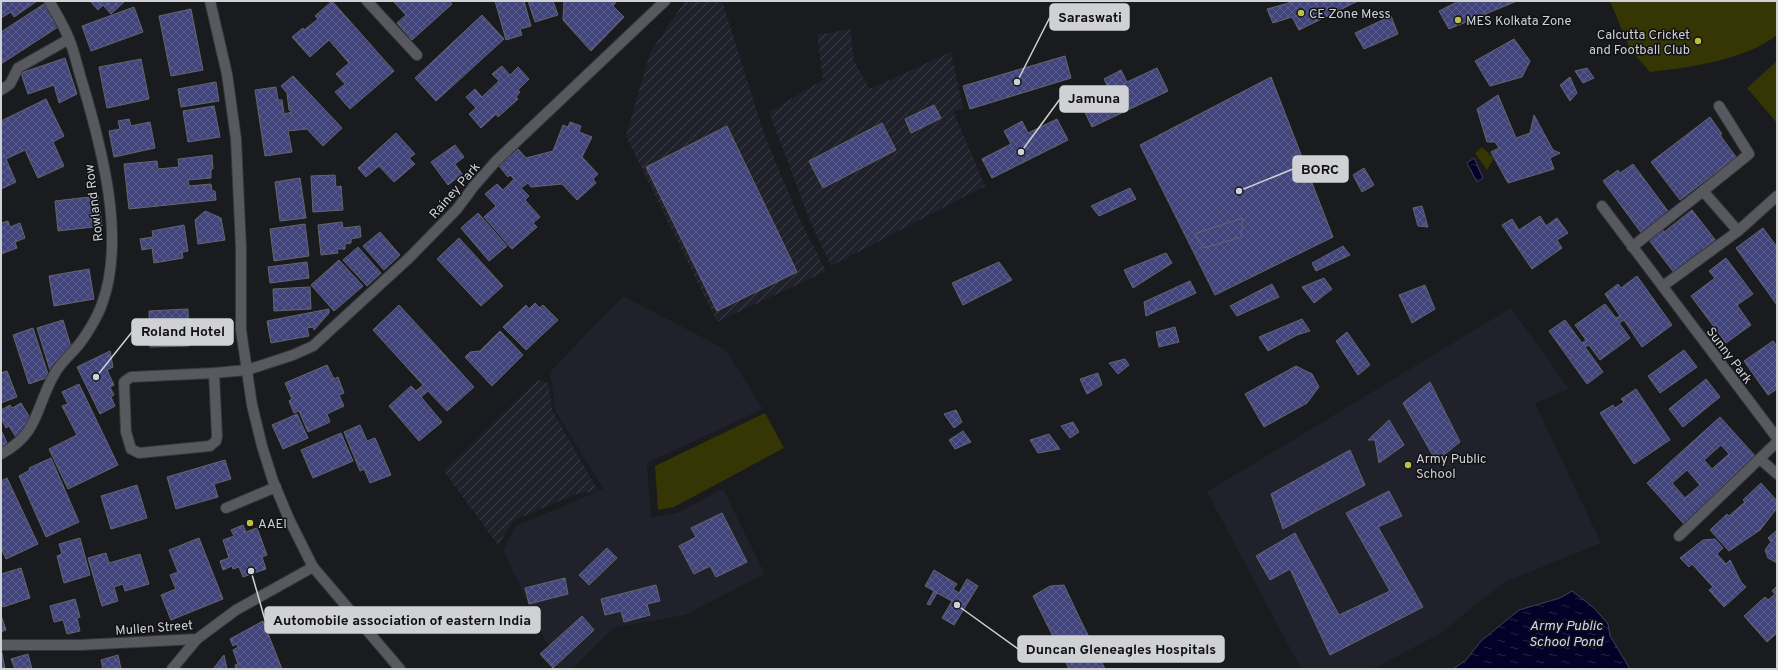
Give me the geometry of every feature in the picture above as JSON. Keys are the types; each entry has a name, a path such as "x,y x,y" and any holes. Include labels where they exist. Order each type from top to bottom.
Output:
{"street":[{"name":"Rowland Row","path":"1,454 12,448 26,435 38,415 45,392 56,372 77,347 102,306 108,286 112,240 107,184 90,111 69,39 49,1"},
{"path":"210,1 227,74 237,152 241,248 241,330 252,405 276,487 289,519 313,567 400,669"},
{"path":"367,1 417,55"},
{"name":"Rainey Park","path":"214,374 218,436 214,444 210,446 139,453 130,449 126,432 124,382 131,377 214,374 247,370 304,351 313,346 410,257 457,209 474,186 496,161 665,1"},
{"path":"1,90 10,84 18,68 69,39"},
{"path":"1632,247 1749,154 1719,106"},
{"path":"1703,191 1738,231"},
{"path":"1663,286 1738,231 1777,196"},
{"name":"Sunny Park","path":"1602,206 1777,438"},
{"path":"1679,536 1777,442"},
{"path":"1760,459 1777,474"},
{"path":"226,508 276,487"},
{"name":"Mullen Street","path":"1,645 80,645 197,639 236,610 313,567"},
{"path":"172,669 197,639"}],"shaded area":[{"path":"685,1 722,1 764,134 799,218 826,271 717,322 626,136 650,53"},
{"name":"Calcutta Cricket and Football Club","path":"1610,1 1777,1 1777,35 1749,51 1733,57 1699,65 1650,72 1630,49"},
{"path":"850,29 854,62 870,89 951,52 963,108 953,111 985,186 831,266 810,221 769,112 823,80 817,35"},
{"path":"1777,61 1777,123 1747,88"},
{"path":"1482,147 1494,158 1487,170 1475,153"},
{"path":"623,296 725,349 763,409 647,463 651,518 677,513 723,489 765,574 685,615 613,628 572,669 559,669 503,550 516,526 603,489 556,412 550,372"},
{"name":"Army Public School","path":"1511,308 1569,389 1535,403 1601,543 1503,583 1441,633 1373,669 1301,669 1207,492"},
{"path":"538,380 548,383 553,412 598,491 576,494 514,520 498,545 444,471"},
{"path":"765,413 784,448 674,507 658,510 655,466"}],"water":[{"path":"1474,158 1483,178 1477,182 1467,163"},
{"name":"Army Public School Pond","path":"1572,591 1593,607 1608,624 1610,636 1630,669 1453,669 1466,660 1481,641 1519,610 1560,598"}],"building":[{"path":"1,1 37,1 14,17 11,12 1,18"},
{"path":"90,1 125,1 111,14 103,5 98,10"},
{"path":"332,1 394,71 350,109 335,92 345,84 336,74 349,63 329,40 310,57 292,37 318,19 315,16"},
{"path":"393,1 449,1 452,4 412,40 397,23 406,15"},
{"path":"495,1 524,1 531,26 520,29 522,35 506,40"},
{"path":"528,1 553,1 558,15 535,22"},
{"path":"564,1 617,1 613,6 624,17 591,51 563,20"},
{"name":"CE Zone Mess","path":"1288,1 1358,1 1299,30 1292,17 1273,23 1267,9 1289,3"},
{"name":"MES Kolkata Zone","path":"1459,1 1517,1 1449,29 1439,11"},
{"path":"44,4 58,27 1,64 1,32"},
{"path":"134,7 143,32 91,51 82,26"},
{"path":"191,9 203,70 171,76 159,16"},
{"path":"482,15 504,39 436,101 415,78"},
{"path":"1391,16 1398,34 1364,49 1355,33"},
{"path":"1514,39 1530,61 1522,77 1490,86 1475,61"},
{"path":"1065,56 1071,78 970,109 963,86"},
{"path":"65,58 77,94 59,103 54,85 28,94 21,73"},
{"path":"141,59 149,99 107,108 99,67"},
{"path":"502,66 510,75 518,67 529,79 518,90 520,92 516,97 518,99 498,117 496,114 481,128 469,114 476,108 466,97 475,89 482,97 499,81 492,74"},
{"path":"1157,68 1168,91 1092,127 1081,104 1110,91 1104,79 1121,70 1127,82"},
{"path":"1587,68 1594,78 1583,83 1575,71"},
{"path":"293,76 342,128 323,146 307,129 288,131 292,152 265,156 255,90 276,87 278,100 282,100 284,114 292,112 289,110 287,93 281,86"},
{"path":"1271,77 1333,237 1215,295 1140,145"},
{"path":"1570,77 1577,93 1570,101 1560,85"},
{"path":"216,82 219,101 181,107 178,89"},
{"path":"1498,95 1516,138 1530,133 1534,115 1553,150 1560,153 1550,158 1554,169 1508,183 1491,152 1499,148 1495,142 1487,142 1477,109"},
{"path":"46,99 64,136 53,142 64,166 38,178 25,150 6,159 16,182 1,189 1,121"},
{"path":"934,105 941,118 911,133 905,119"},
{"path":"214,106 220,137 188,142 183,111"},
{"path":"1710,117 1722,134 1720,135 1736,157 1680,200 1651,162"},
{"path":"129,119 131,126 150,122 155,148 114,157 109,131 120,129 118,121"},
{"path":"1057,119 1068,140 992,178 982,159 1011,144 1004,131 1022,121 1028,133"},
{"path":"570,122 581,126 579,132 592,137 582,157 598,174 593,179 596,183 577,200 562,184 531,187 528,183 521,188 529,196 525,200 540,217 533,223 537,227 512,249 484,217 496,206 485,194 497,184 503,190 514,179 510,175 508,177 499,166 518,149 526,158 553,151 563,125 568,127"},
{"path":"882,123 896,150 823,188 809,161"},
{"path":"727,126 797,272 717,311 646,167"},
{"path":"396,133 415,154 409,158 415,164 394,182 379,166 366,177 358,168"},
{"path":"455,145 464,157 455,164 462,174 448,185 431,162"},
{"path":"212,155 213,169 211,169 211,178 188,180 189,186 211,184 212,191 215,191 216,200 129,209 124,164 157,161 158,169 179,167 178,159"},
{"path":"1633,164 1670,214 1642,234 1603,181 1618,170 1620,173"},
{"path":"1364,168 1374,185 1362,192 1353,175"},
{"path":"335,175 336,187 341,186 343,210 313,212 311,176"},
{"path":"300,178 306,218 280,221 275,182"},
{"path":"1130,188 1136,199 1099,216 1091,206"},
{"path":"98,196 102,226 58,231 55,201"},
{"path":"1422,206 1428,227 1418,226 1413,208"},
{"path":"1692,210 1717,242 1675,274 1649,240 1662,229 1664,232"},
{"path":"205,211 221,218 225,240 198,244 195,220"},
{"path":"478,213 507,246 489,261 461,228"},
{"path":"1540,216 1546,226 1557,218 1568,233 1557,240 1562,248 1532,269 1502,225 1512,219 1519,230"},
{"path":"1243,218 1241,237 1204,248 1194,234"},
{"path":"8,221 10,227 20,223 25,238 15,242 17,248 1,254 1,223"},
{"path":"342,222 343,228 360,226 361,237 351,239 351,243 345,244 345,249 337,249 338,253 321,255 318,225"},
{"path":"305,224 309,256 274,261 270,229"},
{"path":"184,225 188,251 182,252 183,258 154,263 152,248 142,250 140,239 153,237 152,231"},
{"path":"1763,228 1777,247 1777,305 1736,248"},
{"path":"380,232 400,255 384,270 363,246"},
{"path":"459,238 503,286 481,306 437,259"},
{"path":"1343,246 1350,255 1316,271 1312,263"},
{"path":"358,247 381,273 367,286 343,260"},
{"path":"1166,253 1172,263 1133,288 1124,270"},
{"path":"1726,258 1753,294 1737,305 1751,325 1726,343 1691,296 1715,278 1709,271"},
{"path":"339,260 363,286 334,311 311,285"},
{"path":"307,262 309,278 270,283 268,267"},
{"path":"999,262 1012,280 963,305 952,283"},
{"path":"89,269 94,299 54,306 49,276"},
{"path":"1637,276 1672,325 1642,347 1624,320 1619,323 1630,338 1600,360 1589,345 1585,347 1603,372 1587,384 1549,331 1565,320 1582,343 1586,340 1575,325 1605,304 1616,318 1620,316 1605,294 1618,284 1621,288"},
{"path":"1324,278 1332,289 1314,303 1302,287"},
{"path":"1190,281 1196,293 1146,316 1144,302"},
{"path":"1272,284 1279,297 1237,316 1230,306"},
{"path":"1425,285 1435,309 1412,323 1399,295"},
{"path":"310,287 311,309 274,311 273,289"},
{"path":"535,303 540,308 543,305 558,320 526,350 503,327 526,305 529,309"},
{"path":"399,305 474,387 447,411 428,391 421,397 442,422 419,441 389,406 411,386 416,391 423,385 373,330"},
{"path":"188,309 189,346 150,347 149,311"},
{"path":"329,309 329,313 314,330 313,327 307,328 309,336 271,343 267,321"},
{"path":"1302,319 1310,331 1297,335 1268,351 1259,337"},
{"path":"63,320 72,350 50,370 37,328"},
{"path":"1175,327 1179,342 1159,347 1156,332"},
{"path":"33,328 49,377 29,384 13,335"},
{"path":"500,331 523,355 492,386 465,357 470,352 480,351"},
{"path":"1347,332 1370,365 1358,375 1336,341"},
{"path":"1773,341 1777,346 1777,382 1775,383 1777,389 1768,395 1744,361"},
{"path":"1684,350 1697,367 1660,393 1648,376"},
{"path":"110,351 113,367 107,370 114,385 110,387 114,395 111,397 115,406 100,414 77,367"},
{"path":"1125,359 1129,365 1118,374 1109,363"},
{"path":"327,365 334,379 338,377 344,393 339,395 344,406 327,414 330,422 308,432 299,411 294,413 289,401 292,399 285,383"},
{"path":"1296,366 1312,374 1319,387 1307,403 1264,427 1245,394"},
{"path":"7,371 17,397 1,403 1,373"},
{"path":"1098,373 1102,385 1087,394 1080,379"},
{"path":"1706,379 1720,397 1683,427 1669,409"},
{"path":"1430,382 1460,442 1436,461 1403,403"},
{"path":"79,384 118,465 68,489 49,449 77,435 62,406 68,404 62,392"},
{"path":"1636,389 1670,440 1634,464 1600,413 1613,405 1615,408 1624,402 1621,399"},
{"path":"21,403 32,421 17,439 9,426 6,428 1,418 1,410 10,405 12,408"},
{"path":"956,410 962,422 954,428 944,414"},
{"path":"297,414 308,438 283,449 272,425"},
{"path":"1720,417 1757,458 1684,524 1647,483","holes":["1721,445 1729,454 1712,469 1704,460","1687,470 1700,485 1685,498 1672,483"]},
{"path":"1389,420 1404,445 1379,463 1375,440 1368,440"},
{"path":"1073,422 1079,432 1070,438 1061,426"},
{"path":"360,425 367,441 375,438 391,475 370,483 364,469 360,471 344,432"},
{"path":"1,430 9,447 1,451"},
{"path":"963,431 971,442 955,449 949,440"},
{"path":"341,433 353,461 313,478 301,450"},
{"path":"1049,434 1060,449 1038,453 1030,440"},
{"path":"1350,450 1365,485 1283,529 1271,494"},
{"path":"51,458 79,522 46,537 19,476 30,470 29,468"},
{"path":"225,460 231,479 214,484 218,497 176,509 167,477"},
{"path":"7,478 38,544 6,559 1,548 1,481"},
{"path":"1761,483 1777,501 1777,508 1760,530 1729,551 1710,530 1727,514 1729,516 1745,502 1743,500"},
{"path":"137,485 147,518 111,529 101,496"},
{"path":"1389,491 1402,516 1378,527 1423,607 1330,655 1290,569 1270,580 1256,556 1295,533 1339,615 1390,591 1346,513"},
{"path":"722,513 747,562 716,577 710,566 694,574 679,546 696,537 691,528"},
{"path":"243,525 246,532 257,528 267,555 262,557 266,569 243,577 239,567 233,569 232,566 223,570 220,561 229,558 223,540 234,536 231,530"},
{"path":"1777,530 1777,563 1768,558 1765,550 1771,542 1768,538"},
{"path":"80,538 90,575 64,583 57,556 62,554 59,544"},
{"path":"199,538 223,599 171,620 161,595 176,589 170,575 178,572 169,550"},
{"path":"1715,539 1723,548 1717,554 1726,564 1730,560 1741,582 1746,587 1724,607 1709,590 1713,587 1692,564 1689,567 1680,558 1703,540"},
{"path":"607,548 617,558 589,585 579,575"},
{"path":"106,553 109,563 140,554 149,584 125,591 123,584 114,587 118,601 102,606 88,558"},
{"path":"21,568 30,598 3,607 1,604 1,574"},
{"path":"934,570 957,584 953,589 959,593 967,579 978,586 954,625 942,618 952,601 937,593 930,605 927,604 934,591 925,586"},
{"path":"565,578 568,594 529,604 525,588"},
{"path":"656,585 660,601 647,604 650,615 624,622 621,611 605,615 601,599"},
{"path":"1064,585 1105,669 1069,669 1033,596 1050,586"},
{"path":"1777,586 1777,633 1767,642 1744,616 1765,597 1768,600 1775,594 1772,591"},
{"path":"75,599 80,617 77,618 80,631 67,634 63,620 54,622 50,606"},
{"path":"1,615 6,630 1,632"},
{"path":"582,616 594,630 553,668 540,654"},
{"path":"263,621 282,669 236,669 235,665 238,664 233,650 238,647 237,644 233,646 230,639"},
{"path":"2,653 5,669 1,669"},
{"path":"28,654 32,669 15,669 11,659"},
{"path":"118,655 121,669 103,669 101,660"},
{"path":"224,655 227,669 213,669"}],"place":[{"name":"CE Zone Mess","path":"1301,13"},
{"name":"MES Kolkata Zone","path":"1458,20"},
{"name":"Calcutta Cricket and Football Club","path":"1698,41"},
{"name":"Saraswati","path":"1017,82"},
{"name":"Jamuna","path":"1021,152"},
{"name":"BORC","path":"1239,191"},
{"name":"Roland Hotel","path":"96,377"},
{"name":"Army Public School","path":"1408,465"},
{"name":"AAEI","path":"250,523"},
{"name":"Automobile association of eastern India","path":"251,571"},
{"name":"Duncan Gleneagles Hospitals","path":"957,605"}]}
